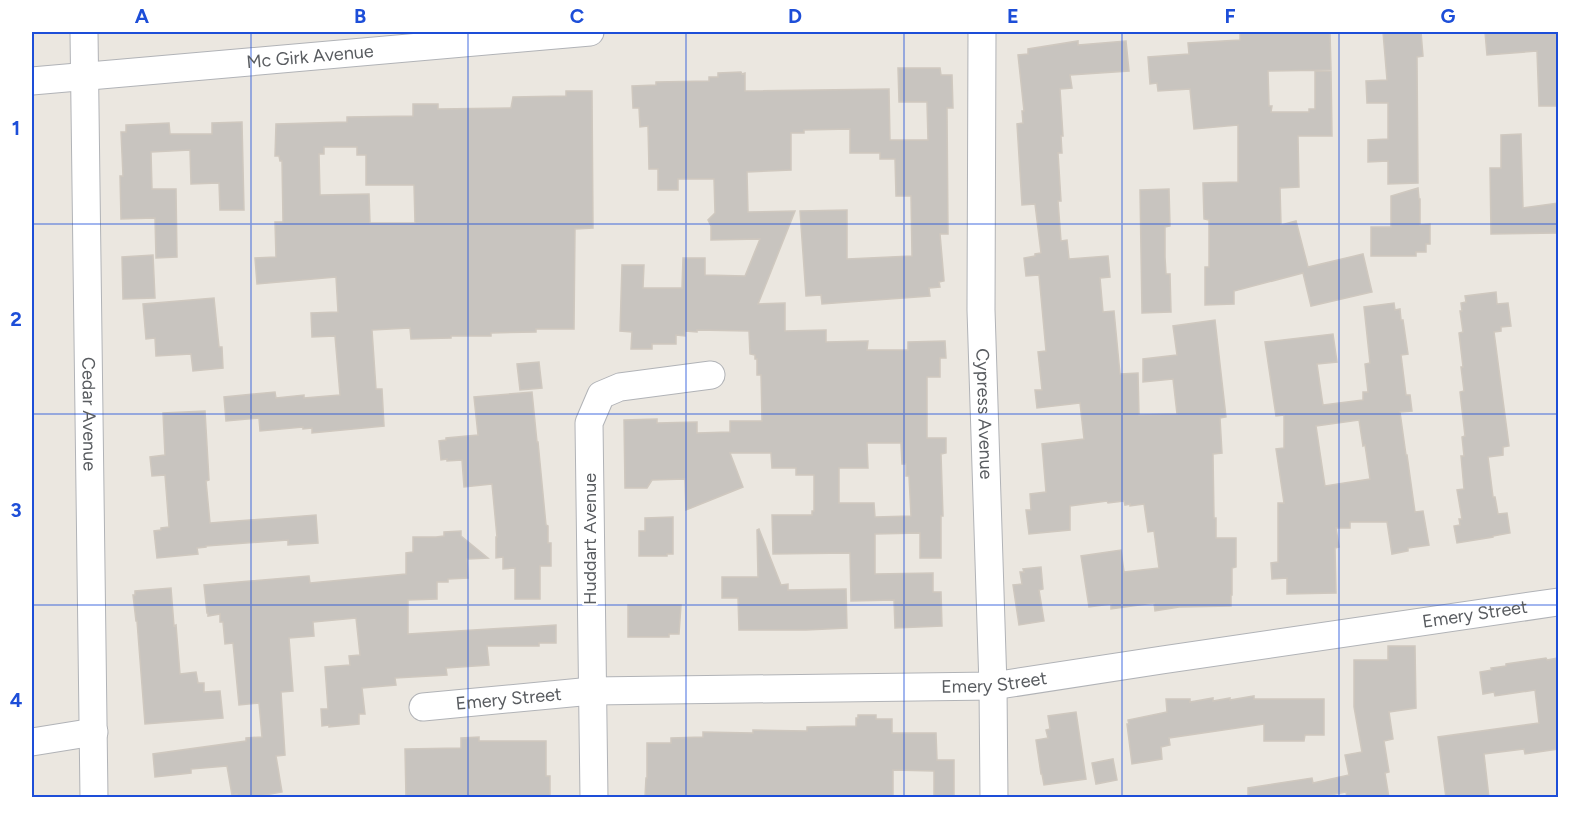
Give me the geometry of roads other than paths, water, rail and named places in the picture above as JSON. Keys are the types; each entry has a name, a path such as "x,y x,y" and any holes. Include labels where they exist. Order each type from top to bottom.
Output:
{"street":[{"name":"Cedar Avenue","path":"84,32 94,798"},
{"name":"Mc Girk Avenue","path":"32,81 465,37 590,32"},
{"name":"Cypress Avenue","path":"982,32 981,310 993,686 994,798"},
{"name":"Huddart Avenue","path":"594,798 590,423 601,395 620,387 711,375"},
{"name":"Emery Street","path":"423,707 592,690 993,686 1558,602"},
{"path":"32,742 94,732"}]}
